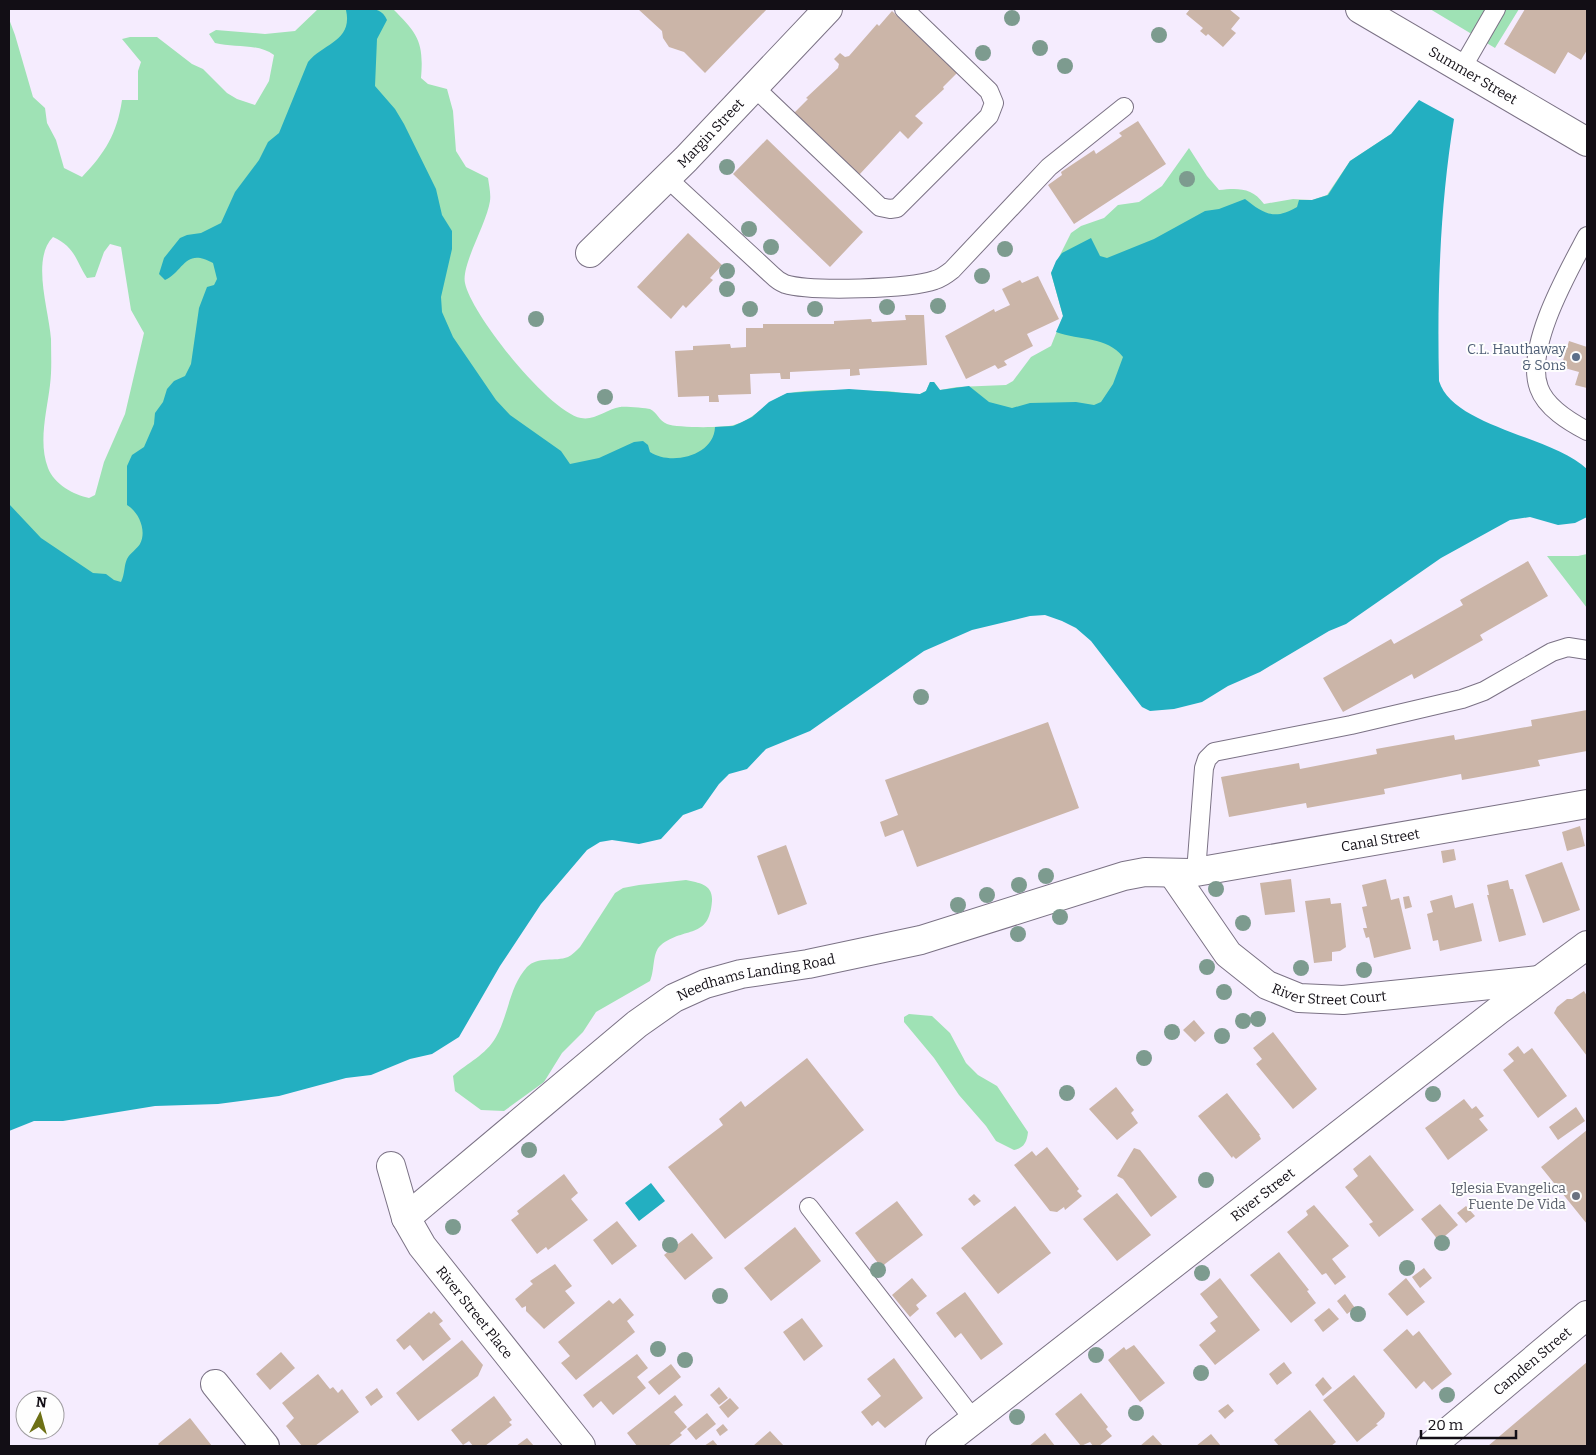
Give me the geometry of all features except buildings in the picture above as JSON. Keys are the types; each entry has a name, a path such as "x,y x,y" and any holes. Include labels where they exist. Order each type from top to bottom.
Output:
{"street":[{"name":"Margin Street","path":"590,253 667,178 828,9"},
{"name":"Summer Street","path":"1360,9 1587,142"},
{"name":"Canal Street","path":"1184,873 1587,804"},
{"name":"Needhams Landing Road","path":"406,1218 637,1024 674,998 695,987 741,974 808,964 921,940 1124,876 1145,872 1184,873"},
{"name":"River Street Court","path":"1184,873 1228,954 1267,985 1299,998 1343,1000 1539,980"},
{"name":"River Street","path":"940,1446 1539,980 1587,945"},
{"name":"River Street Place","path":"391,1166 406,1218 422,1246 581,1446"},
{"name":"Camden Street","path":"1431,1446 1587,1315"},
{"path":"215,1384 265,1446"}],"lane":[{"path":"754,87 880,207 896,208 989,116 994,103 989,91 904,9"},
{"path":"1462,68 1496,9"},
{"path":"667,178 783,283 796,286 861,288 925,282 940,278 952,270 1048,167 1124,107"},
{"path":"1587,236 1548,318 1539,345 1536,370 1538,387 1545,400 1573,423 1587,431"},
{"path":"1184,873 1204,768 1214,752 1351,726 1462,699 1494,686 1552,652 1568,648 1587,650"},
{"path":"809,1207 974,1420"}],"green space":[{"path":"318,9 393,9 414,32 420,47 421,78 428,84 447,89 453,111 456,151 466,167 488,178 490,198 488,210 470,255 465,275 465,283 470,297 496,338 532,381 550,399 567,412 581,418 591,418 615,408 630,407 650,409 667,424 690,427 720,427 742,422 771,402 796,392 842,390 920,394 926,391 930,382 934,382 940,390 957,387 1006,385 1013,381 1031,357 1051,346 1063,316 1051,273 1071,233 1081,226 1104,218 1118,205 1139,202 1162,186 1189,148 1207,176 1219,190 1244,190 1254,194 1264,204 1293,199 1312,200 1327,195 1350,161 1391,134 1146,559 9,960 9,19 33,97 45,108 47,123 56,140 64,168 82,177 109,142 117,123 122,100 138,100 138,71 141,62 122,39 130,37 157,37 192,64 203,69 227,93 237,99 255,105 269,81 274,55 268,51 253,47 215,43 209,34 216,30 265,34 295,31","holes":["53,237 74,254 87,278 95,277 104,252 110,244 121,247 131,310 144,333 125,414 104,462 95,495 89,498 77,494 60,484 51,474 45,458 43,437 51,374 51,339 42,271 43,258 47,247"]},
{"path":"1430,9 1519,9 1495,48"},
{"path":"1587,554 1587,608 1547,556 1578,556"},
{"path":"686,880 704,885 712,895 710,913 706,922 701,927 670,939 661,945 656,952 650,981 596,1012 583,1032 562,1053 544,1082 504,1111 481,1110 455,1091 453,1076 482,1054 492,1043 500,1028 516,983 527,967 541,960 563,958 572,954 580,947 615,893 623,888"},
{"path":"909,1014 932,1016 950,1033 966,1063 978,1075 997,1086 1028,1132 1023,1146 1014,1150 996,1141 986,1126 959,1095 934,1058 904,1022 904,1017"}],"water":[{"path":"346,10 376,10 381,12 387,20 377,39 375,86 395,109 404,124 436,189 442,215 452,231 452,249 441,297 442,312 453,337 496,400 510,415 561,451 570,464 599,458 634,442 643,441 648,445 650,452 659,456 680,458 690,456 707,445 713,437 715,427 733,426 740,423 752,417 769,402 787,393 849,389 920,394 926,391 930,382 934,382 940,390 969,386 989,402 1012,408 1030,403 1076,402 1094,405 1101,402 1113,384 1123,357 1117,350 1101,342 1056,332 1063,316 1051,273 1062,253 1091,238 1100,256 1107,258 1154,239 1205,211 1219,209 1245,199 1269,214 1282,214 1297,207 1299,200 1312,200 1328,195 1350,161 1391,134 1419,100 1454,119 1445,184 1440,250 1439,381 1448,397 1463,410 1505,430 1551,448 1587,469 1587,517 1575,523 1558,525 1530,517 1510,520 1441,558 1346,624 1329,631 1260,672 1228,686 1202,702 1174,709 1150,711 1142,707 1091,641 1076,628 1062,621 1045,615 1030,616 972,630 924,651 810,731 766,749 747,769 729,774 719,784 702,808 683,815 661,839 639,844 612,840 600,842 587,850 541,904 500,966 459,1037 432,1054 410,1059 371,1075 346,1078 279,1096 218,1104 155,1106 63,1121 34,1121 9,1131 9,504 41,538 93,573 106,574 114,580 121,582 127,559 140,544 143,533 141,522 135,512 127,505 127,466 132,455 144,447 154,424 155,413 163,402 167,389 174,381 185,376 191,364 199,308 207,287 214,285 217,279 213,263 196,258 186,262 165,280 159,274 164,258 180,238 201,233 221,223 235,192 259,160 268,142 279,133 308,62 341,35 347,20"},
{"path":"651,1183 665,1201 639,1221 625,1203"}],"place":[{"name":"C.L. Hauthaway & Sons","path":"1576,357"},
{"name":"Iglesia Evangelica Fuente De Vida","path":"1576,1196"}]}
